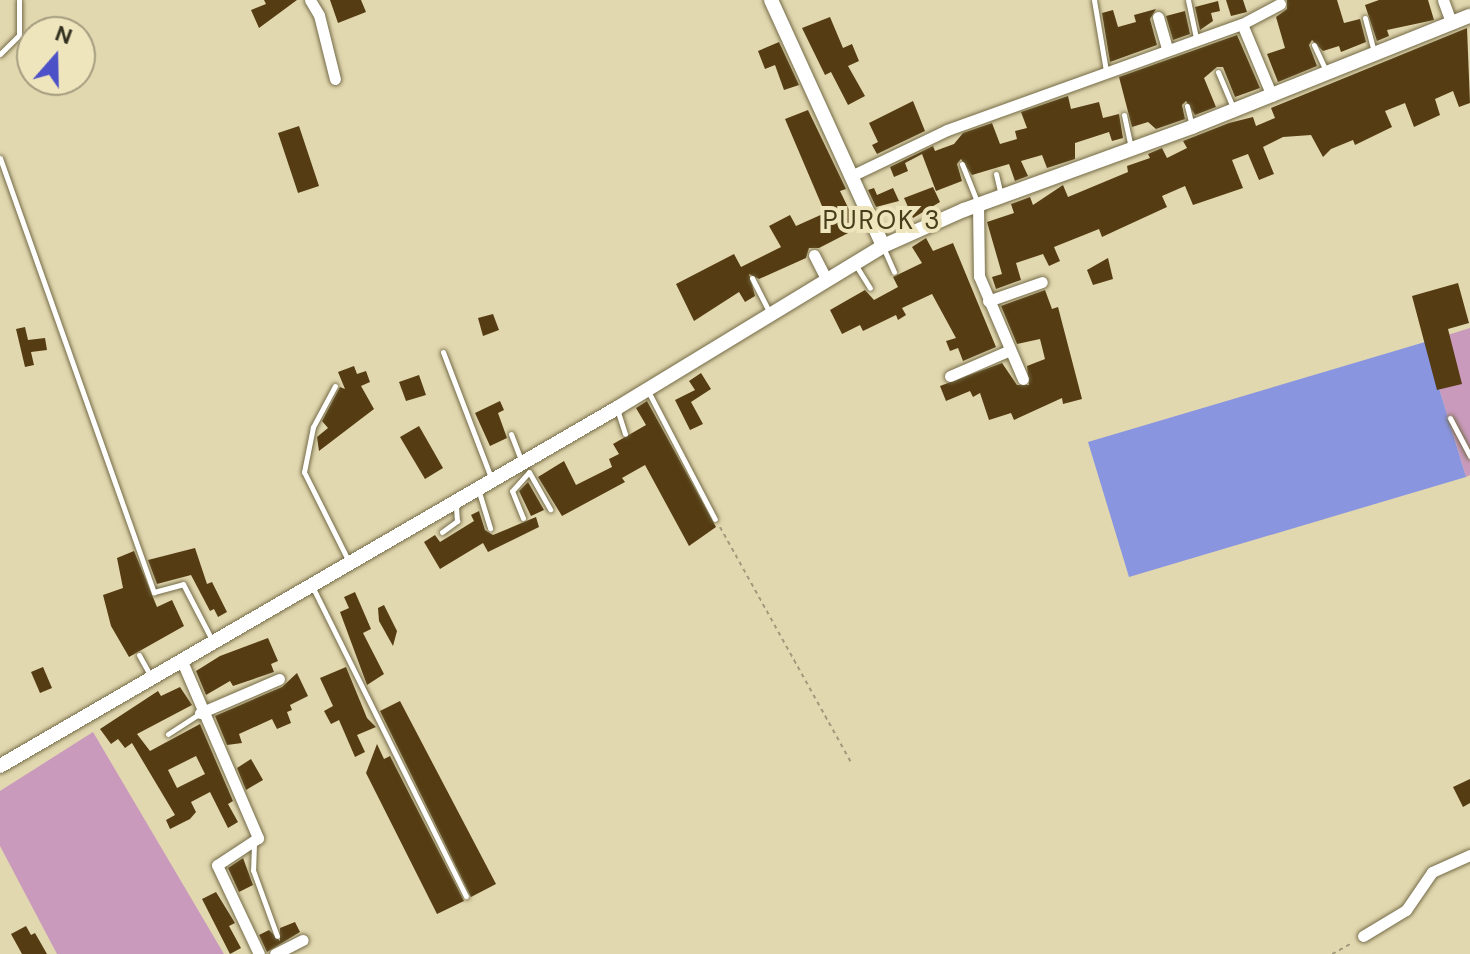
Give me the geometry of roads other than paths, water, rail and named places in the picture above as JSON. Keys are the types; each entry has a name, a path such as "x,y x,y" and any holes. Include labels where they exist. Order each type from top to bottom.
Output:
{"street":[{"path":"310,0 319,15 335,79"},
{"path":"771,0 883,246"},
{"path":"1443,0 1451,22"},
{"path":"851,176 947,130 1242,24 1280,4"},
{"path":"0,766 348,561 478,487 519,470 647,388 883,246 978,205 1234,111 1470,16"},
{"path":"1158,17 1167,49"},
{"path":"1242,24 1272,96"},
{"path":"978,205 979,276 1023,379"},
{"path":"814,255 827,280"},
{"path":"988,301 1042,282"},
{"path":"950,376 1010,350"},
{"path":"181,659 200,713 258,838 217,865 259,954"},
{"path":"200,713 279,679"},
{"path":"1363,936 1406,910 1432,872 1470,855"},
{"path":"275,954 303,940"}],"lane":[{"path":"0,54 19,35 19,0"},
{"path":"1094,0 1106,71"},
{"path":"1188,0 1196,39"},
{"path":"1365,18 1375,55"},
{"path":"1314,45 1328,74"},
{"path":"1218,72 1234,111"},
{"path":"1187,106 1192,127"},
{"path":"1124,115 1131,150"},
{"path":"0,158 154,592 183,584 213,641"},
{"path":"962,164 978,205"},
{"path":"996,174 1001,196"},
{"path":"883,246 894,272"},
{"path":"854,263 870,288"},
{"path":"752,278 770,313"},
{"path":"443,352 492,480"},
{"path":"335,386 313,427 304,472 348,561"},
{"path":"647,388 715,519"},
{"path":"617,408 625,434"},
{"path":"1450,418 1470,456"},
{"path":"511,434 519,470 512,491 523,518"},
{"path":"519,470 533,474 550,509"},
{"path":"478,487 490,528"},
{"path":"442,532 457,521 455,500"},
{"path":"310,583 466,896"},
{"path":"139,655 151,677"},
{"path":"168,734 200,713"},
{"path":"254,843 253,870 277,936"}],"water":[{"path":"1425,342 1466,477 1129,577 1088,442"}],"district":[{"name":"PUROK 3","path":"882,221"}]}
